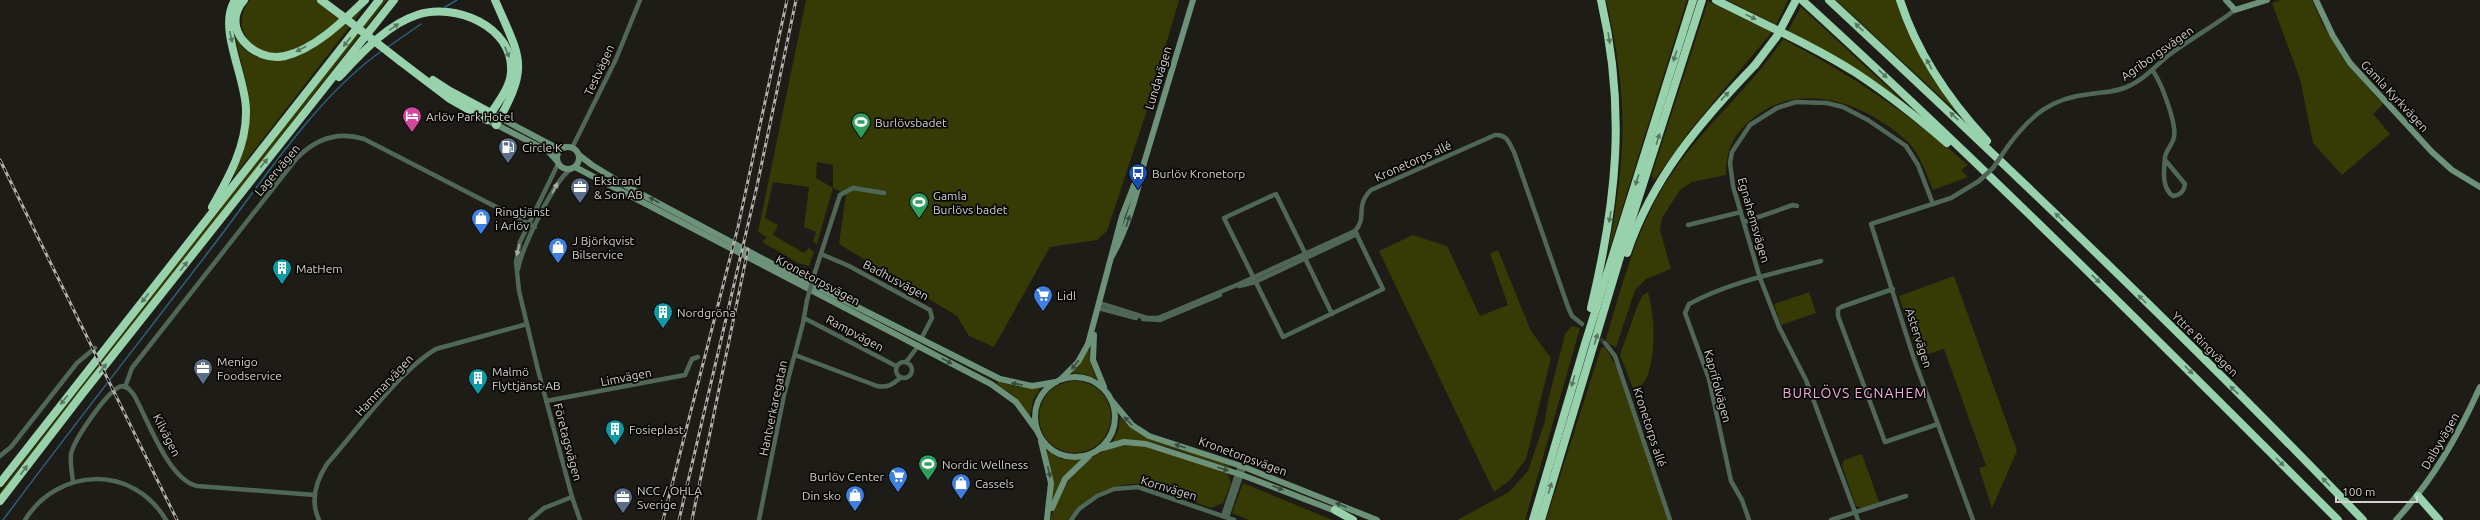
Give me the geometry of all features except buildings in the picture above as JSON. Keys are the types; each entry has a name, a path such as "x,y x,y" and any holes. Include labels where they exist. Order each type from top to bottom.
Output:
{"highway":[{"path":"201,227 232,169 245,129 245,96 229,26 230,10 235,0"},
{"path":"244,0 236,18 238,32 244,42 256,54 275,57 292,53 312,43 365,0"},
{"path":"305,112 367,48 386,33 416,15 445,11 466,16 482,23 494,33 506,48 511,63 509,82 487,120 450,99 401,60 342,14 321,0"},
{"path":"327,0 342,14"},
{"path":"0,483 379,0"},
{"path":"0,501 83,393 394,0"},
{"path":"494,0 516,47 519,64 517,82 498,122"},
{"path":"1585,344 1605,250 1612,204 1616,150 1615,81 1601,0"},
{"path":"1540,520 1601,323 1690,20 1693,0"},
{"path":"1533,520 1585,344 1690,20 1702,0"},
{"path":"1716,0 1830,58 1883,91 1958,152 2068,252"},
{"path":"1601,323 1636,229 1660,178 1696,129 1755,65 1777,36 1796,0"},
{"path":"1802,0 1885,76 2068,252 2338,520"},
{"path":"1829,0 2028,187"},
{"path":"1900,0 1913,34 1952,101 2028,187"},
{"path":"401,60 450,91 491,113"},
{"name":"Yttre Ringvägen","path":"2028,187 2255,410 2363,520"},
{"path":"2418,496 2439,520"},
{"path":"1335,510 1353,520"}],"main road":[{"name":"Lundavägen","path":"1047,520 1051,483 1035,418 1038,401 1045,390 1072,369 1084,353 1099,306 1112,256 1122,236 1138,190 1144,163 1193,0"},
{"path":"2226,0 2235,10 2267,0"},
{"name":"Gamla Kyrkvägen","path":"2316,0 2333,36 2350,62 2432,152 2463,178 2480,187"},
{"path":"487,120 498,122 553,146 572,148 578,155 578,161 573,168 562,167 548,151 498,122 491,113"},
{"path":"558,163 558,152 565,147"},
{"name":"Kronetorpsvägen","path":"578,155 592,166 640,193 920,342 1006,394 1020,407 1038,433"},
{"name":"Kronetorpsvägen","path":"573,168 920,342 1004,381 1032,386 1058,381"},
{"name":"Lundavägen","path":"1047,520 1065,479 1091,454 1099,449 1109,438 1114,425 1114,410 1112,401 1097,373 1092,356 1099,306"},
{"name":"Lundavägen","path":"1058,381 1083,378 1096,383 1106,392"},
{"name":"Dalbyvägen","path":"2396,519 2418,496 2452,446 2480,387"},
{"name":"Kronetorpsvägen","path":"1112,401 1128,422 1144,434 1242,467 1377,520"},
{"name":"Lundavägen","path":"1038,433 1048,447 1061,455 1076,457 1091,454"},
{"name":"Kronetorpsvägen","path":"1099,449 1124,442 1140,443 1240,474 1358,520"}],"street":[{"name":"Testvägen","path":"572,148 610,72 640,0"},
{"name":"Agriborgsvägen","path":"1933,204 1951,198 1979,181 1993,168 2023,126 2045,108 2076,95 2122,89 2153,70 2170,55 2235,10"},
{"path":"2153,70 2166,98 2174,137 2165,157 2164,179 2168,193 2173,196 2178,195 2184,190 2186,184 2166,161"},
{"name":"Egnahemsvägen","path":"1858,520 1808,387 1779,327 1760,278 1741,212 1730,163 1732,152 1750,125 1777,108 1796,102 1809,102 1843,108 1888,132 1906,146 1918,165 1933,204"},
{"name":"Kronetorps allé","path":"1356,233 1361,221 1360,204 1371,190 1495,135 1502,134 1506,137 1514,152 1568,307 1576,321 1582,324"},
{"name":"Lagervägen","path":"126,387 132,368 296,160 308,149 324,139 346,135 364,139 535,227"},
{"name":"Företagsvägen","path":"558,163 528,224 516,255 517,275 527,324 546,401 572,497 580,520"},
{"name":"Företagsvägen","path":"517,275 522,257 535,227 558,182 573,168"},
{"path":"821,254 840,195 853,188 884,193"},
{"path":"1099,306 1150,321 1160,320 1254,279 1305,255 1356,233 1383,290 1332,314 1283,337 1254,279 1224,218 1276,194 1305,255 1332,314"},
{"name":"Astervägen","path":"1933,204 1871,224 1894,289 1914,359 1973,520"},
{"path":"1744,222 1793,205 1797,206"},
{"path":"1688,225 1741,212"},
{"name":"Badhusvägen","path":"821,254 849,266 930,310 932,318 920,342"},
{"name":"Hantverkaregatan","path":"760,520 784,394 804,318 806,300 821,254"},
{"name":"Kaprifolvägen","path":"1749,520 1742,500 1731,482 1708,379 1685,313 1689,304 1734,285 1821,261"},
{"path":"1894,289 1840,307 1838,309 1838,316 1885,442 1938,424"},
{"name":"Rampvägen","path":"804,318 896,366"},
{"name":"Hammarvägen","path":"319,520 315,495 319,477 327,464 406,373 424,356 436,349 527,324"},
{"path":"906,362 920,342"},
{"name":"Kronetorps allé","path":"1605,343 1616,356 1670,520"},
{"path":"0,456 12,447 77,363 95,348"},
{"path":"795,356 874,385 885,387 900,378 907,378 912,372 910,365 906,362 900,362 896,366 896,372 900,378"},
{"name":"Limvägen","path":"546,401 684,375 692,359 698,357"},
{"path":"73,482 71,455 77,440 110,393 118,387 126,387"},
{"name":"Kilvägen","path":"126,387 134,395 175,472 187,483 204,487 315,495"},
{"path":"1225,516 1242,467"},
{"path":"25,520 43,497 56,488 73,482 99,479 125,485 153,502 166,520"},
{"name":"Kornvägen","path":"1071,520 1080,509 1097,496 1126,487 1138,487 1234,520"},
{"path":"1831,520 1906,496"},
{"path":"530,520 544,508 572,497"}],"green space":[{"path":"250,0 316,0 341,19 298,48 282,53 271,53 261,50 246,38 242,20 244,10"},
{"path":"382,0 387,0 0,497 0,492 11,477"},
{"path":"806,0 1179,0 1146,113 1107,231 1097,240 1050,247 994,347 969,336 957,316 839,244 846,194 833,188 817,244 813,242 816,232 804,227 809,187 773,182 765,218 778,225 773,235 804,253 809,248 814,252 809,266 798,263 762,242 767,237 758,232","holes":["817,162 833,165 833,188 816,178"]},
{"path":"1606,0 1687,0 1608,254 1615,214 1623,130 1619,74 1614,36"},
{"path":"1727,0 1788,0 1776,25"},
{"path":"1836,0 1897,0 1958,113"},
{"path":"2280,0 2312,0 2323,25 2346,63 2383,104 2373,114 2390,134 2342,175 2313,143 2300,79 2272,3"},
{"path":"1708,1 1772,32 1691,129 1656,178 1653,180 1652,174"},
{"path":"1801,7 1905,103 1842,60 1788,31"},
{"path":"364,8 235,175 233,175 250,111 247,86 231,21 242,47 252,55 271,60 319,43"},
{"path":"1783,39 1832,66 1903,112 1968,165 1961,170 1968,177 1933,190 1920,159 1913,147 1891,128 1872,116 1853,107 1832,101 1811,98 1790,100 1770,107 1751,120 1735,137 1727,158 1726,175 1692,182 1680,190 1662,218 1660,230 1671,269 1646,279 1635,290 1616,347 1609,344 1606,339 1633,251 1651,208 1662,188 1688,152 1758,73"},
{"path":"1413,235 1447,246 1480,316 1508,305 1490,253 1498,250 1531,331 1551,358 1526,459 1510,480 1494,492 1379,251"},
{"path":"1954,276 2017,451 1992,508 1979,468 1986,466 1944,349 1919,357 1899,296"},
{"path":"1648,292 1654,334 1651,365 1648,375 1638,390 1636,396 1620,355 1637,307 1642,296"},
{"path":"1809,292 1816,313 1781,325 1774,304"},
{"path":"1572,326 1580,328 1525,520 1457,520 1509,492 1528,471 1545,421 1548,401 1565,334"},
{"path":"1605,347 1616,366 1668,520 1546,520 1601,348"},
{"path":"1089,349 1091,364 1097,379 1084,374 1071,373"},
{"path":"1075,381 1089,384 1101,391 1108,403 1111,417 1108,431 1101,443 1089,450 1075,453 1061,450 1049,443 1042,431 1039,417 1042,403 1049,391 1061,384"},
{"path":"998,382 1020,387 1041,387 1033,400 1030,416 1014,396 997,384"},
{"path":"1120,417 1132,428 1145,436 1159,442 1219,461 1233,468 1158,444 1128,441 1112,443 1118,431"},
{"path":"1127,445 1149,447 1227,473 1231,483 1223,503 1211,508 1157,487 1144,484 1132,484 1107,489 1096,495 1076,510 1068,520 1050,520 1061,493 1077,470 1098,454 1112,448"},
{"path":"1044,449 1061,459 1082,460 1067,474 1052,501 1053,485"},
{"path":"1862,454 1879,502 1862,508 1856,506 1842,466 1844,460"},
{"path":"1243,483 1332,520 1249,520 1232,513"}],"waterway":[{"path":"445,7 457,0"},
{"path":"388,47 421,24"},
{"path":"3,520 314,114 359,69 383,50"}],"tunnel":[{"path":"1595,335 1605,343"}],"railway":[{"path":"663,520 738,227 787,0"},
{"path":"679,520 757,186 796,0"},
{"path":"0,160 177,520"},
{"path":"692,520 748,249"}],"place":[{"name":"Arlöv Park Hotel","path":"412,133"},
{"name":"Burlövsbadet","path":"861,139"},
{"name":"Circle K","path":"508,164"},
{"name":"Burlöv Kronetorp","path":"1138,190"},
{"name":"Ekstrand & Son AB","path":"580,204"},
{"name":"Gamla Burlövs badet","path":"919,219"},
{"name":"Ringtjänst i Arlöv","path":"481,235"},
{"name":"J Björkqvist Bilservice","path":"558,264"},
{"name":"MatHem","path":"282,285"},
{"name":"Lidl","path":"1043,312"},
{"name":"Nordgröna","path":"663,329"},
{"name":"Menigo Foodservice","path":"203,385"},
{"name":"Malmö Flyttjänst AB","path":"478,395"},
{"name":"Fosieplast","path":"615,446"},
{"name":"Nordic Wellness","path":"928,481"},
{"name":"Burlöv Center","path":"898,493"},
{"name":"Cassels","path":"961,500"},
{"name":"Din sko","path":"855,512"},
{"name":"NCC / OHLA Sverige","path":"623,514"}],"district":[{"name":"BURLÖVS EGNAHEM","path":"1855,393"}]}
